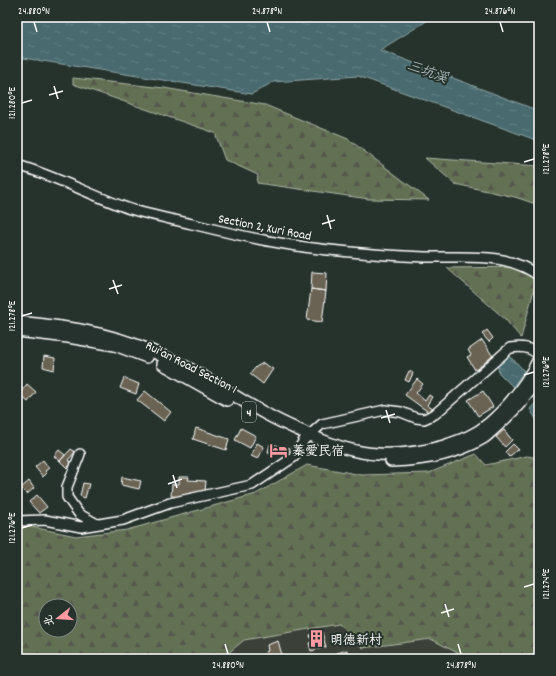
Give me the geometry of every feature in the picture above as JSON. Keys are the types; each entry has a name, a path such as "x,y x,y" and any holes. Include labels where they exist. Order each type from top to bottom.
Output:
{"main road":[{"name":"Rui'an Road Section 1","path":"17,322 92,331 124,340 150,350 194,371 307,437"},
{"name":"Rui'an Road Section 1","path":"17,331 68,337 115,345 155,360 279,429 352,450 378,454 424,451 470,436 482,434"},
{"name":"4","path":"482,434 512,401 533,372 539,359"},
{"name":"4","path":"482,434 517,408 539,377"}],"street":[{"name":"Section 2, Xuri Road","path":"17,165 35,170 75,188 131,209 225,232 298,246 346,252 381,255 501,259 527,268 539,276"},
{"path":"17,521 45,520 81,527 122,520 170,503 252,485 294,457 307,437 322,424 385,410 400,412 416,418 424,419 435,414 510,348 524,347 539,355"},
{"path":"80,454 67,487 66,497 79,514 97,524"}],"shaded area":[{"path":"339,624 363,648 431,639 469,659 221,659 244,640"}],"green space":[{"path":"73,78 164,88 265,105 348,139 429,200 369,199 257,183 258,175 225,160 215,133 73,84"},
{"path":"425,158 539,166 539,205 515,197 455,184"},
{"path":"522,267 532,273 535,286 521,338 505,319 447,268"},
{"path":"476,454 486,465 527,456 539,458 539,659 469,659 431,639 363,648 339,624 244,640 221,659 17,659 17,524 76,536 127,530 256,494 307,465 362,475 429,473"}],"water":[{"name":"三坑溪","path":"17,17 433,17 380,50 539,111 539,141 358,76 273,82 252,94 17,57"},
{"path":"506,354 524,371 513,387 499,373 497,362"},
{"path":"539,399 539,424 530,409"}],"building":[{"path":"312,272 327,273 326,291 311,289"},
{"path":"311,289 326,291 322,322 307,320"},
{"path":"487,330 493,338 489,342 482,334"},
{"path":"482,340 494,358 475,370 467,357 471,355 468,350"},
{"path":"44,356 55,358 54,370 43,367"},
{"path":"263,363 273,369 263,384 250,374 256,367"},
{"path":"409,371 413,373 409,382 405,380"},
{"path":"124,378 139,384 136,394 120,388"},
{"path":"417,379 423,384 416,393 425,401 429,395 432,397 427,405 434,410 431,414 405,395"},
{"path":"27,384 36,392 28,402 19,394"},
{"path":"145,391 171,412 164,421 137,400"},
{"path":"483,391 493,407 478,416 468,400"},
{"path":"196,428 229,439 226,450 193,439"},
{"path":"241,428 256,436 250,448 235,440"},
{"path":"504,430 512,440 505,447 496,437"},
{"path":"257,443 264,447 258,459 251,456"},
{"name":"蓁愛民宿","path":"270,444 290,448 288,456 268,452"},
{"path":"513,444 518,449 509,457 505,452"},
{"path":"71,449 75,452 68,460 72,463 67,468 60,461"},
{"path":"59,450 65,455 60,461 54,456"},
{"path":"43,460 49,468 45,471 47,473 43,477 35,467"},
{"path":"122,477 141,481 139,489 121,485"},
{"path":"179,477 189,477 188,480 206,481 205,492 183,497 171,496 172,484 179,484"},
{"path":"29,481 34,488 27,494 21,488"},
{"path":"83,483 89,484 85,498 80,496"},
{"path":"37,495 47,507 39,513 29,502"},
{"name":"明德新村","path":"322,632 326,647 311,651 309,643 312,642 310,635"},
{"path":"278,641 282,655 267,659 265,652 268,651 267,645"},
{"name":"明德新村","path":"347,650 349,659 338,659 337,653"}],"place":[{"name":"蓁愛民宿","path":"279,450"},
{"name":"明德新村","path":"317,639"}]}
